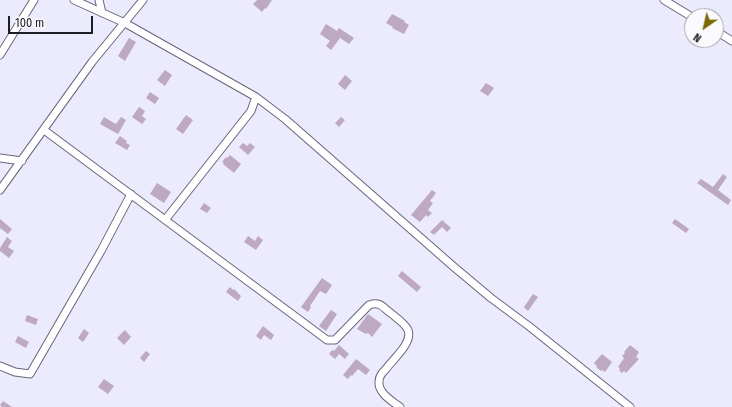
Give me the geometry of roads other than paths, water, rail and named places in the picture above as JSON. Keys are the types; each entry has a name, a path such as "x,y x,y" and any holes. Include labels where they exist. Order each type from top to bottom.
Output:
{"street":[{"path":"0,55 34,0"},
{"path":"74,0 125,24 256,97 285,119 481,289 630,407"},
{"path":"99,0 102,13"},
{"path":"0,190 92,62 125,24 143,0"},
{"path":"664,0 684,12"},
{"path":"165,220 250,112 256,97"},
{"path":"44,130 327,340 335,340 369,305 375,303 380,305 408,330 409,338 406,344 380,376 378,382 380,389 385,395 400,407"},
{"path":"0,158 22,161"},
{"path":"0,366 15,372 30,374 97,258 131,194"}]}
